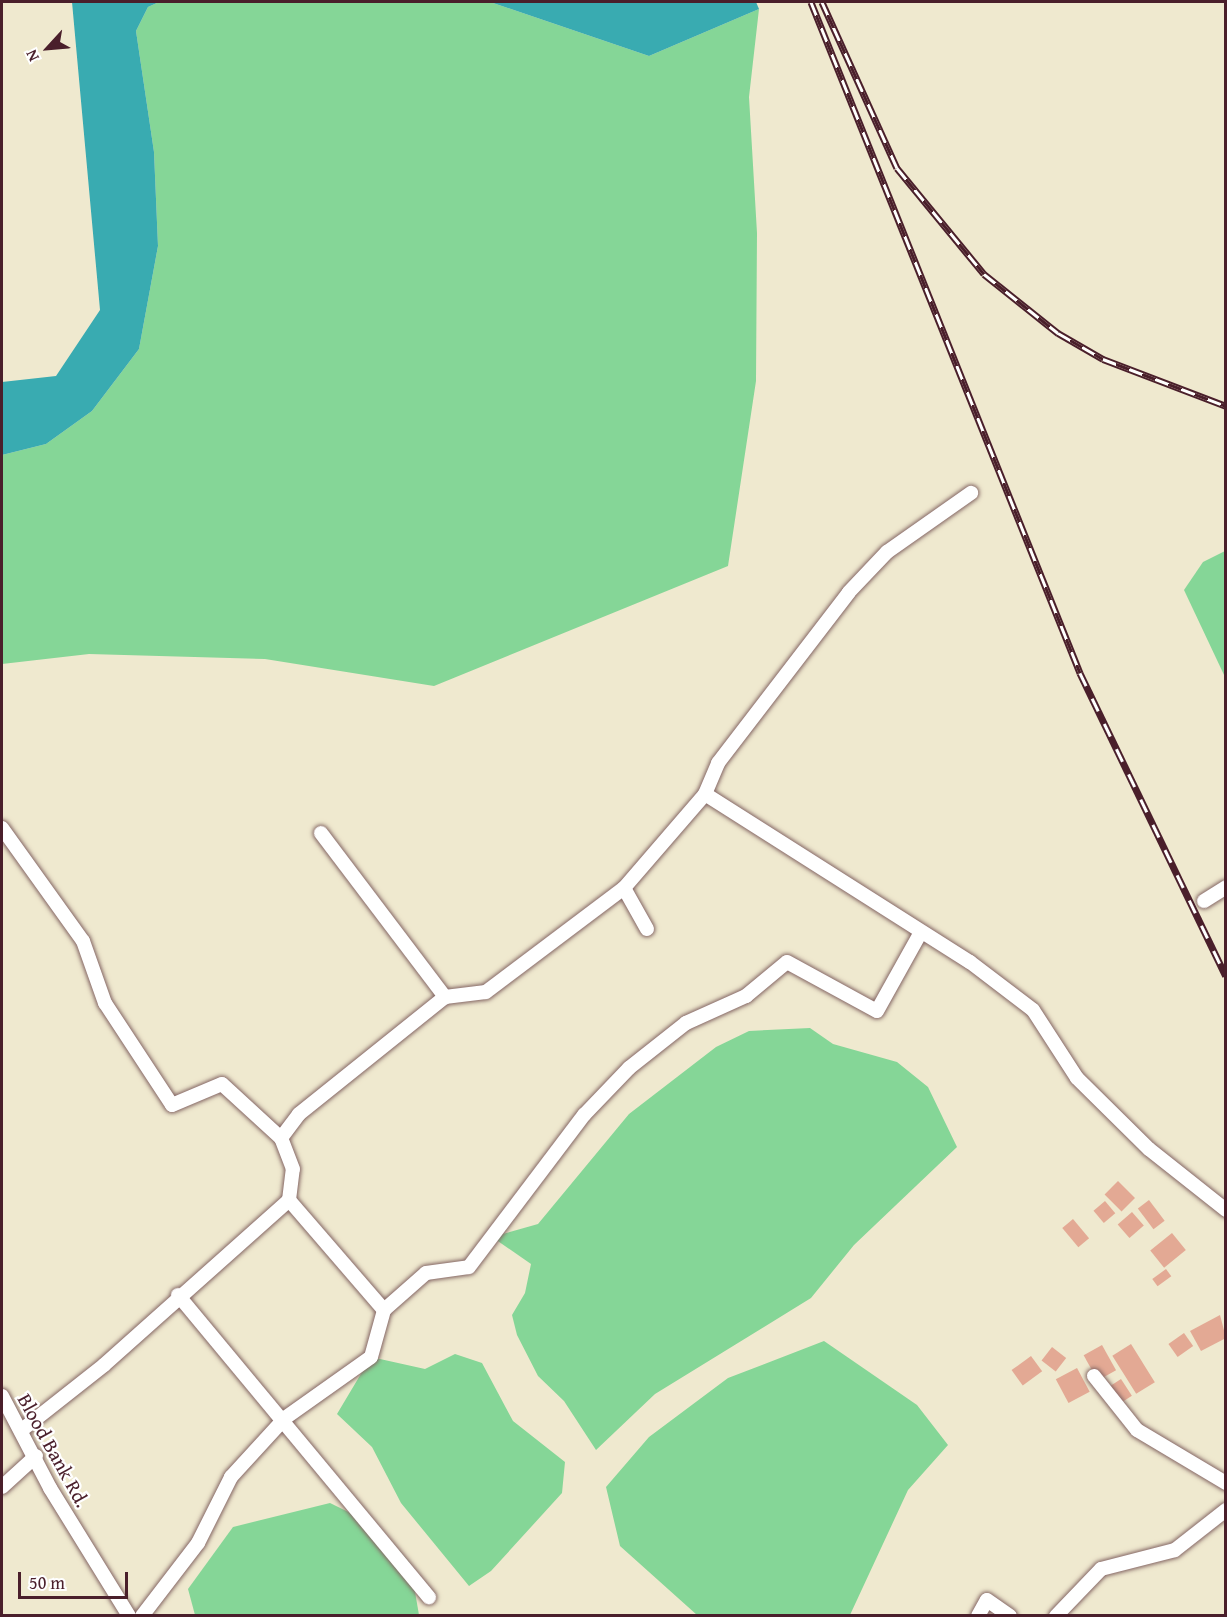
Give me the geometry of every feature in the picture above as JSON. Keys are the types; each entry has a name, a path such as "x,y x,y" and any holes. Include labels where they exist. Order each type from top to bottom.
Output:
{"street":[{"path":"281,1138 299,1114 445,997 486,992 624,888 705,794 718,763 849,592 887,552 971,493"},
{"path":"705,794 921,932 1033,1010 1077,1078 1149,1149 1226,1210"},
{"path":"2,828 83,941 105,1004 172,1105 222,1084 281,1138 293,1169 289,1200 178,1295 104,1365 23,1429"},
{"path":"321,833 445,997"},
{"path":"1204,901 1226,887"},
{"path":"624,888 647,929"},
{"path":"142,1616 198,1543 231,1477 285,1418 371,1357 384,1310 426,1273 469,1267 536,1185 584,1114 629,1068 686,1023 746,996 787,962 877,1011 921,932"},
{"path":"289,1200 384,1310"},
{"path":"178,1295 285,1418 429,1597"},
{"path":"1094,1376 1137,1430 1226,1483"},
{"name":"Blood Bank Rd.","path":"2,1396 23,1429 50,1488 129,1616"},
{"path":"2,1487 36,1456"},
{"path":"1056,1616 1101,1569 1175,1550 1226,1509"},
{"path":"978,1616 987,1600 1010,1616"}],"green space":[{"path":"159,2 490,2 649,56 759,9 749,97 757,233 756,381 728,566 434,686 265,659 89,654 2,664 2,455 46,444 92,411 139,349 158,246 154,152 136,31 148,7"},
{"path":"1225,551 1225,677 1184,590 1203,562"},
{"path":"810,1028 833,1044 897,1062 928,1087 957,1147 854,1245 811,1298 655,1394 596,1450 564,1401 538,1376 517,1335 512,1315 525,1293 531,1264 492,1237 538,1224 629,1114 716,1047 749,1031"},
{"path":"824,1341 917,1405 948,1445 908,1490 850,1615 697,1615 620,1546 606,1487 649,1437 728,1378"},
{"path":"455,1354 482,1363 513,1421 565,1462 562,1493 491,1571 469,1586 401,1503 372,1447 337,1414 371,1357 425,1369"},
{"path":"330,1503 379,1527 410,1563 419,1615 195,1615 188,1589 233,1527"}],"water":[{"path":"72,2 159,2 148,7 136,31 154,152 158,246 139,349 92,411 46,444 2,455 2,382 56,376 100,310"},
{"path":"490,2 756,2 759,9 649,56"}],"building":[{"path":"1118,1181 1135,1198 1122,1211 1105,1194"},
{"path":"1149,1200 1165,1221 1153,1229 1138,1208"},
{"path":"1105,1201 1115,1213 1104,1223 1094,1211"},
{"path":"1132,1212 1144,1226 1129,1238 1118,1224"},
{"path":"1073,1219 1089,1238 1078,1247 1062,1228"},
{"path":"1172,1233 1186,1250 1164,1268 1150,1251"},
{"path":"1166,1269 1171,1276 1158,1286 1152,1279"},
{"path":"1220,1315 1226,1338 1201,1351 1190,1331"},
{"path":"1184,1333 1193,1346 1178,1357 1168,1344"},
{"path":"1131,1344 1155,1382 1136,1394 1112,1356"},
{"path":"1102,1345 1116,1370 1098,1381 1084,1355"},
{"path":"1052,1347 1066,1358 1056,1371 1042,1360"},
{"path":"1031,1356 1042,1371 1023,1385 1012,1370"},
{"path":"1077,1368 1090,1392 1068,1403 1056,1379"},
{"path":"1121,1379 1132,1396 1118,1404 1108,1388"}],"railway":[{"path":"811,2 1080,673 1226,976"},
{"path":"822,2 897,168 984,274 1058,333 1103,359 1226,406"}]}
